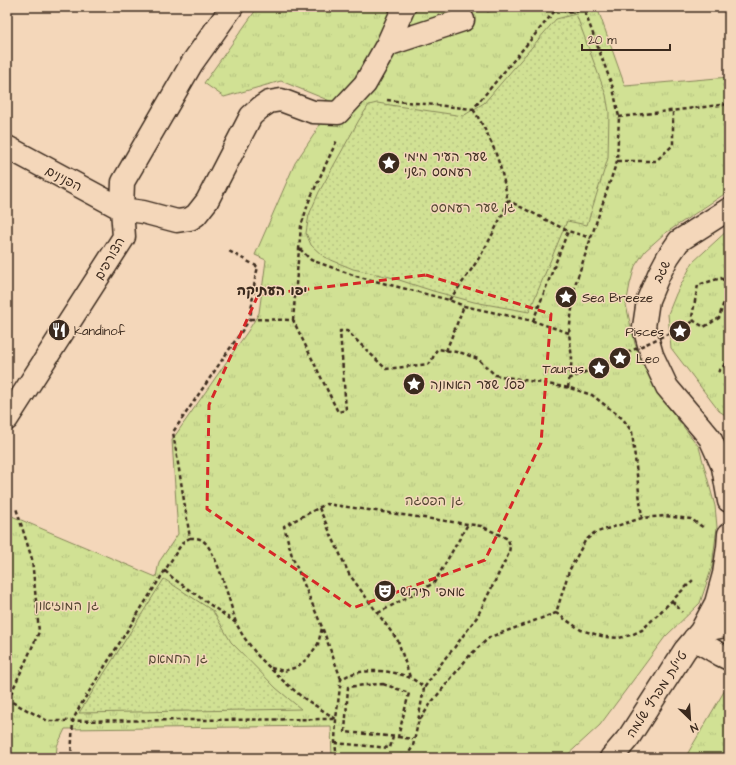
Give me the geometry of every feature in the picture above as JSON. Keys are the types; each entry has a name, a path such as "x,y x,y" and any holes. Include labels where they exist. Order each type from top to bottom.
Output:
{"street":[{"name":"הצורפים","path":"8,415 124,237 122,209 123,182 192,63 232,7"},
{"path":"122,209 143,212 177,221 190,219 196,215 207,201 251,116 269,102 281,100 314,112 338,113 365,84 387,45 404,7"},
{"path":"387,45 463,20"},
{"name":"הפנינים","path":"7,147 122,209"},
{"name":"שגב","path":"729,210 679,241 659,274 648,300 644,327 652,355 667,387 710,438 723,468 729,501"},
{"name":"טיילת מפרץ שלמה","path":"611,758 629,737 685,650 698,635 716,603 724,574 729,534"},
{"path":"698,635 729,625"},
{"path":"698,635 721,655 729,659"}],"path":[{"path":"473,108 557,8 568,11 584,8 613,88 619,117 617,161 575,285 570,333 572,359 568,388"},
{"path":"385,100 473,108"},
{"path":"619,117 673,112 729,104"},
{"path":"449,300 484,251 503,214 507,200 502,171 483,125 473,108"},
{"path":"617,161 656,161 673,145 673,112"},
{"path":"339,136 309,201 301,226 293,320 338,412 346,410 340,331 347,330 386,369 429,364 438,349 462,353 478,359 495,375 568,388 592,395 623,419 632,432 642,518"},
{"path":"507,200 568,231 591,238"},
{"path":"532,321 568,231"},
{"path":"299,248 311,260 356,276 449,300 464,306 532,321 570,333"},
{"path":"190,538 173,432 250,319 258,267 226,250"},
{"path":"721,278 729,285 719,318 704,327 694,321 692,317 698,285 721,278"},
{"path":"446,351 464,306"},
{"path":"250,319 293,320"},
{"path":"569,379 694,321"},
{"path":"718,372 729,360"},
{"path":"337,758 335,743 336,719 341,679 322,627 292,556 284,526 326,504 480,526 508,539 510,546 509,553 476,617 424,688 413,746 406,758"},
{"path":"16,508 32,559 39,632 7,701 48,721 336,719"},
{"path":"319,508 349,574 398,641 410,678"},
{"path":"556,613 569,572 585,541 594,533 642,518 665,516 691,518 706,530"},
{"path":"378,613 434,583 468,524"},
{"path":"71,758 73,720 80,706 184,541 190,538 203,540 212,550 236,623 243,636 258,656 302,697 336,719"},
{"path":"165,571 236,623"},
{"path":"556,613 581,630 605,637 619,638 642,630 695,579"},
{"path":"418,724 431,703 470,655 490,637 556,613"},
{"path":"270,668 284,671 297,668 308,658 318,644 322,627"},
{"path":"341,679 361,672 392,672 410,678 424,688"},
{"path":"398,737 409,694 383,684 348,688 345,732 414,739"},
{"path":"335,743 390,748 393,736"}],"highlighted area":[{"path":"426,275 551,314 541,443 485,560 353,608 207,509 209,405 258,295"}],"green space":[{"name":"גן הפסגה","path":"258,7 597,7 625,86 729,77 729,191 664,234 645,251 635,266 626,305 635,344 659,395 699,447 715,506 717,527 712,567 700,603 665,637 600,725 564,758 332,758 331,726 65,729 57,746 56,758 7,758 7,514 156,577 159,562 178,534 172,440 259,313 266,260 255,255 295,163 315,133 325,112 335,103 281,81 224,97 204,83"},
{"name":"גן שער רעמסס","path":"576,14 606,95 609,112 608,158 587,225 567,221 529,312 474,302 390,277 353,269 324,257 311,245 306,233 309,215 319,192 369,105 377,103 463,116 484,103 556,19"},
{"path":"729,229 729,416 727,416 719,411 671,348 668,314 676,294 693,262"},
{"name":"גן החמאם","path":"164,579 213,611 231,642 276,688 301,709 79,713"},
{"path":"729,683 729,758 685,758"}],"place":[{"name":"שער העיר מימי רעמסס השני","path":"389,163"},
{"name":"Sea Breeze","path":"566,297"},
{"name":"kandinof","path":"59,330"},
{"name":"Pisces","path":"680,331"},
{"name":"Leo","path":"620,358"},
{"name":"Taurus","path":"599,368"},
{"name":"פסל שער האמונה","path":"414,384"},
{"name":"אמפי תירוש","path":"385,591"}],"district":[{"name":"יפו העתיקה","path":"272,290"}],"park label":[{"name":"גן המוזיאון","path":"67,605"}]}
